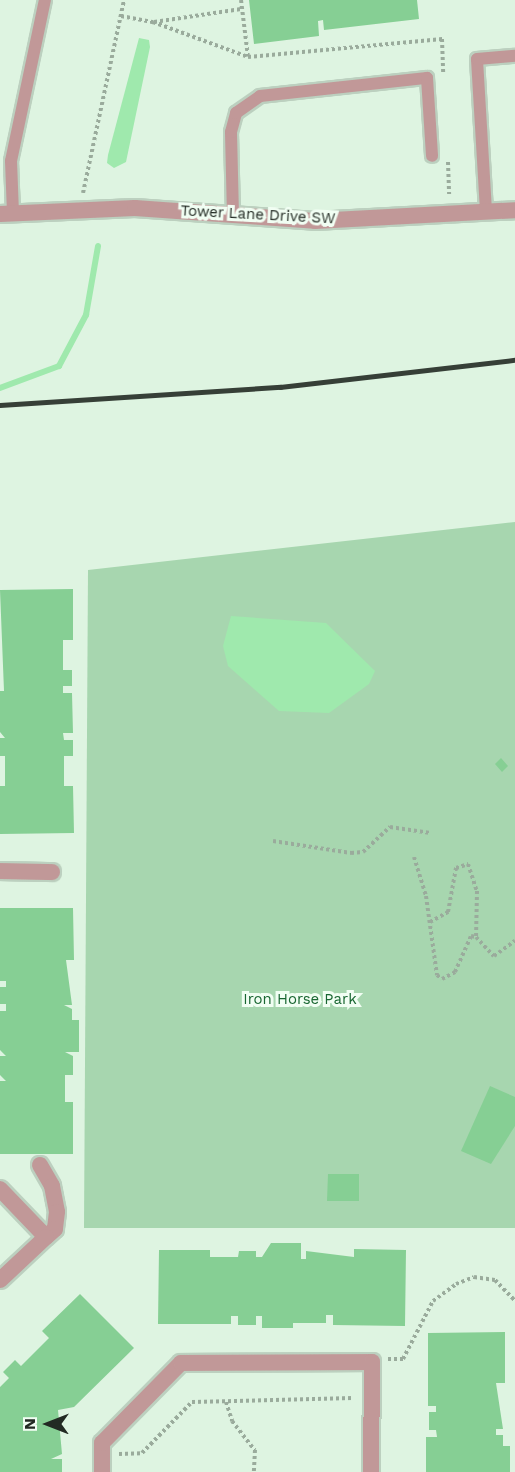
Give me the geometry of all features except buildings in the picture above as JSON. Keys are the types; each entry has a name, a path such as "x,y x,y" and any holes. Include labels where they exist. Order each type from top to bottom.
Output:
{"street":[{"name":"Tower Lane Drive SW","path":"6,213 79,209 233,215 315,221 515,210"},
{"path":"0,871 52,872"},
{"path":"0,1280 55,1229 57,1212 52,1186 40,1165"},
{"path":"0,1189 46,1238"},
{"path":"102,1472 102,1443 181,1363 372,1362 371,1472"}],"lane":[{"path":"6,213 11,161 45,0"},
{"path":"486,211 477,59 515,56"},
{"path":"233,215 231,132 236,113 260,96 427,78 432,156"}],"path":[{"path":"79,209 124,0"},
{"path":"153,22 241,9"},
{"path":"121,16 153,22 248,57"},
{"path":"273,841 351,853 363,852 390,827 430,833"},
{"path":"414,857 430,922 433,962 442,979 462,965 468,944 476,937"},
{"path":"430,922 448,912 456,868 468,864 477,891 476,937 494,956 515,941"},
{"path":"372,1362 403,1359 433,1300 456,1284 474,1277 495,1280 515,1301"},
{"path":"102,1454 142,1453 192,1402 372,1397"},
{"path":"226,1402 232,1421 255,1450 255,1472"}],"green space":[{"name":"Iron Horse Park","path":"515,522 515,1228 84,1228 88,570"}],"shaded area":[{"path":"139,38 149,40 150,47 126,162 114,168 107,163 108,155"},
{"path":"231,616 326,623 375,671 369,684 329,713 279,711 228,666 223,646"}],"waterway":[{"path":"0,388 59,366 86,315 98,246"}],"railway":[{"path":"0,405 280,387 515,360"}]}
